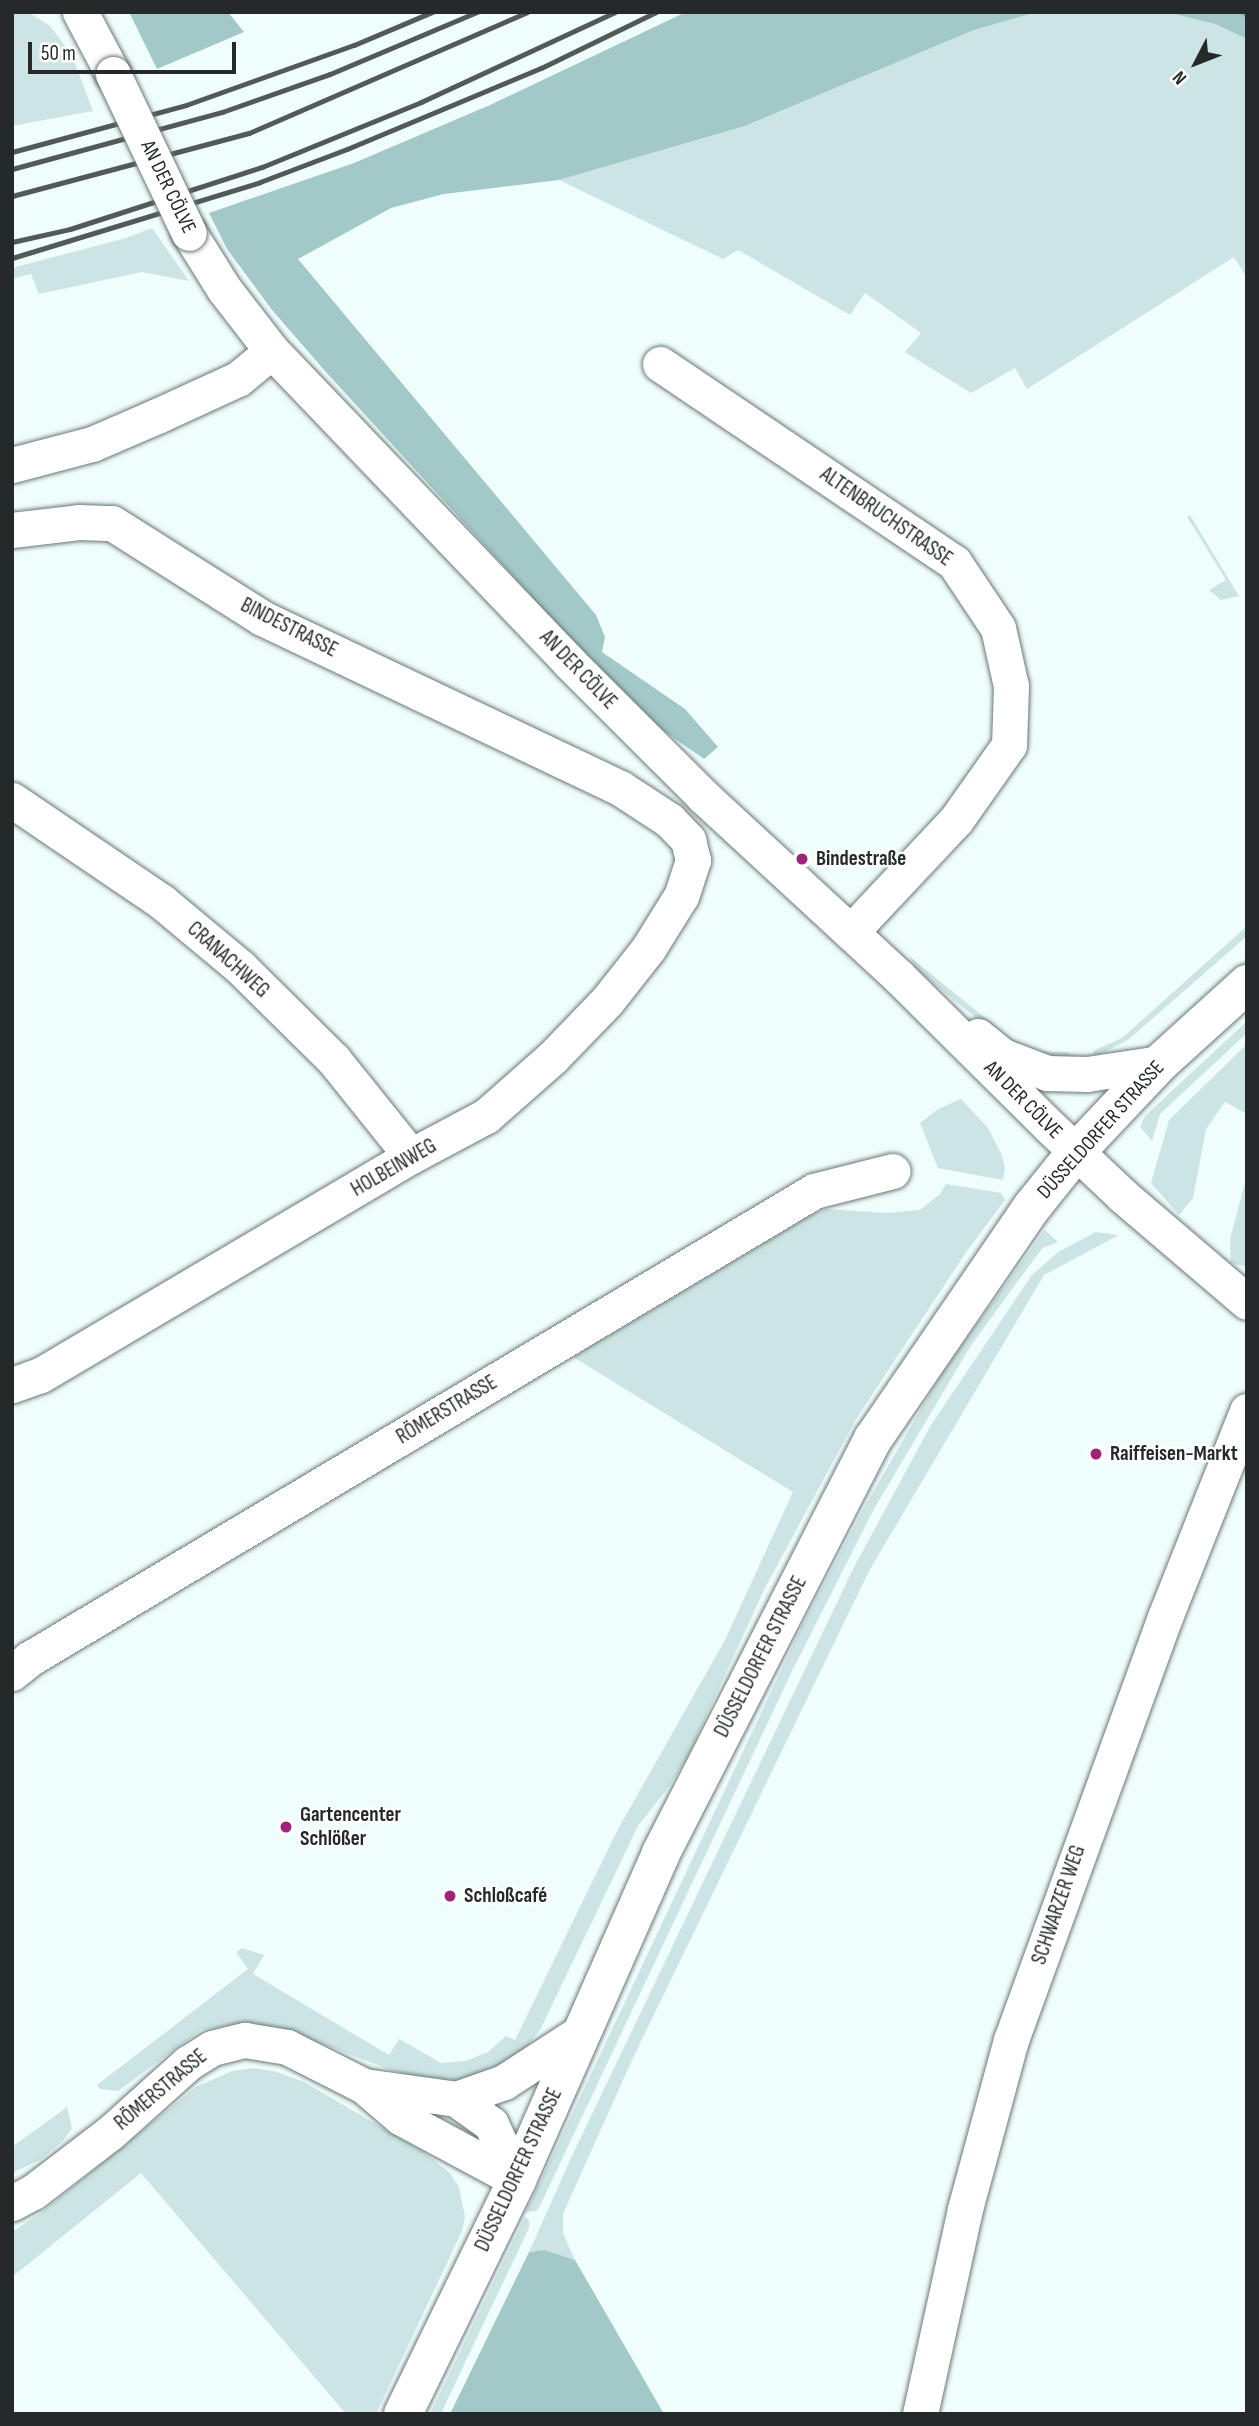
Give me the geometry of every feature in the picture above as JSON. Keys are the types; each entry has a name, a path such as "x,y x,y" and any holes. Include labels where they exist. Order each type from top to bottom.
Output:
{"main road":[{"name":"DÜSSELDORFER STRASSE","path":"403,2414 517,2180 661,1853 873,1439 1032,1206 1076,1152 1160,1063 1247,984"}],"street":[{"name":"AN DER CÖLVE","path":"80,12 113,74 189,233 224,289 272,351 704,797 898,976 1076,1152 1247,1302"},
{"path":"12,465 80,447 238,379 272,351"},
{"name":"ALTENBRUCHSTRASSE","path":"660,364 954,562 998,628 1011,685 1009,745 956,820 851,932"},
{"name":"BINDESTRASSE","path":"12,530 79,522 112,523 262,618 620,788 669,820 688,840 693,860"},
{"name":"CRANACHWEG","path":"12,800 162,902 240,967 334,1060 411,1156"},
{"name":"HOLBEINWEG","path":"12,1385 40,1375 411,1156 486,1116 553,1057 607,1001 648,949 681,896 693,860"},
{"name":"AN DER CÖLVE","path":"898,976 1003,1056 1047,1073 1087,1074 1160,1063"},
{"name":"RÖMERSTRASSE","path":"12,1673 68,1636 814,1191 893,1171"},
{"name":"SCHWARZER WEG","path":"920,2414 965,2209 1011,2040 1150,1656 1247,1411"},
{"path":"456,2099 504,2082 581,2032"},
{"name":"RÖMERSTRASSE","path":"12,2203 33,2192 110,2133 188,2063 212,2048 245,2040 288,2047 364,2086 400,2117 517,2180"},
{"name":"RÖMERSTRASSE","path":"364,2086 456,2099 491,2124 517,2180"}],"shaded area":[{"path":"12,12 28,12 49,25 71,53 93,111 12,126"},
{"path":"129,12 228,12 244,32 157,69"},
{"path":"686,12 1037,12 974,30 745,126 559,180 444,194 391,208 298,259 596,615 605,637 602,652 685,709 718,747 704,759 661,729 586,656 325,371 272,310 227,249 209,213 354,163 490,105"},
{"path":"1037,12 1166,12 1215,24 1247,39 1247,278 1234,257 1027,389 1015,368 971,393 905,352 921,333 865,293 850,315 738,250 723,259 559,180 745,126 974,30"},
{"path":"1166,12 1247,12 1247,39 1215,24"},
{"path":"152,228 189,281 142,272 39,294 31,274 12,279 12,268 126,238"},
{"path":"1190,515 1239,596 1221,600 1209,590 1226,580 1187,517"},
{"path":"1247,926 1247,936 1128,1040 1091,1059 1095,1050 1122,1038"},
{"path":"909,956 1011,1039 1035,1051 1068,1052 1076,1060 1054,1060 1006,1042 918,971"},
{"path":"1247,1021 1247,1033 1160,1114 1152,1141 1140,1127 1145,1116"},
{"path":"1247,1044 1247,1114 1225,1102 1206,1129 1193,1198 1179,1215 1151,1183 1169,1120"},
{"path":"961,1099 988,1128 1001,1153 1005,1167 1003,1180 938,1168 920,1123 938,1109"},
{"path":"1247,1175 1247,1267 1231,1263 1230,1239"},
{"path":"946,1184 1001,1193 1005,1200 967,1251 856,1419 764,1590 688,1756 668,1788 638,1826 540,2030 522,2052 498,2071 449,2085 391,2070 286,2030 235,2024 201,2030 118,2091 100,2089 97,2085 248,1969 236,1952 242,1948 264,1955 253,1974 389,2055 399,2039 441,2063 466,2061 488,2052 506,2036 515,2040 617,1831 725,1640 793,1492 573,1357 810,1216 826,1209 887,1213 920,1210 940,1194"},
{"path":"1045,1230 1058,1242 1043,1248 970,1347 874,1509 794,1667 539,2208 526,2212 803,1624 865,1506 943,1371"},
{"path":"1096,1232 1119,1235 1044,1275 869,1571 632,2060 563,2214 563,2233 575,2260 545,2250 529,2252 571,2158 854,1567 931,1425 1032,1275 1058,1252"},
{"path":"253,2068 274,2071 304,2082 424,2152 450,2173 459,2187 465,2217 462,2231 376,2414 346,2414 141,2173 12,2277 12,2232 42,2212 196,2087 232,2071"},
{"path":"67,2107 72,2128 62,2142 40,2160 12,2173 12,2147"},
{"path":"525,2217 529,2220 529,2228 441,2414 430,2414"},
{"path":"545,2250 575,2260 664,2414 450,2414 529,2252"}],"railway":[{"path":"12,152 186,105 354,45 432,12"},
{"path":"12,169 222,112 330,74 477,12"},
{"path":"12,196 249,133 527,12"},
{"path":"12,242 70,229 262,167 421,102 615,12"},
{"path":"12,258 260,182 347,149 541,68 656,12"}],"place":[{"name":"Bindestraße","path":"802,859"},
{"name":"Raiffeisen-Markt","path":"1096,1454"},
{"name":"Gartencenter Schlößer","path":"286,1827"},
{"name":"Schloßcafé","path":"450,1896"}]}
